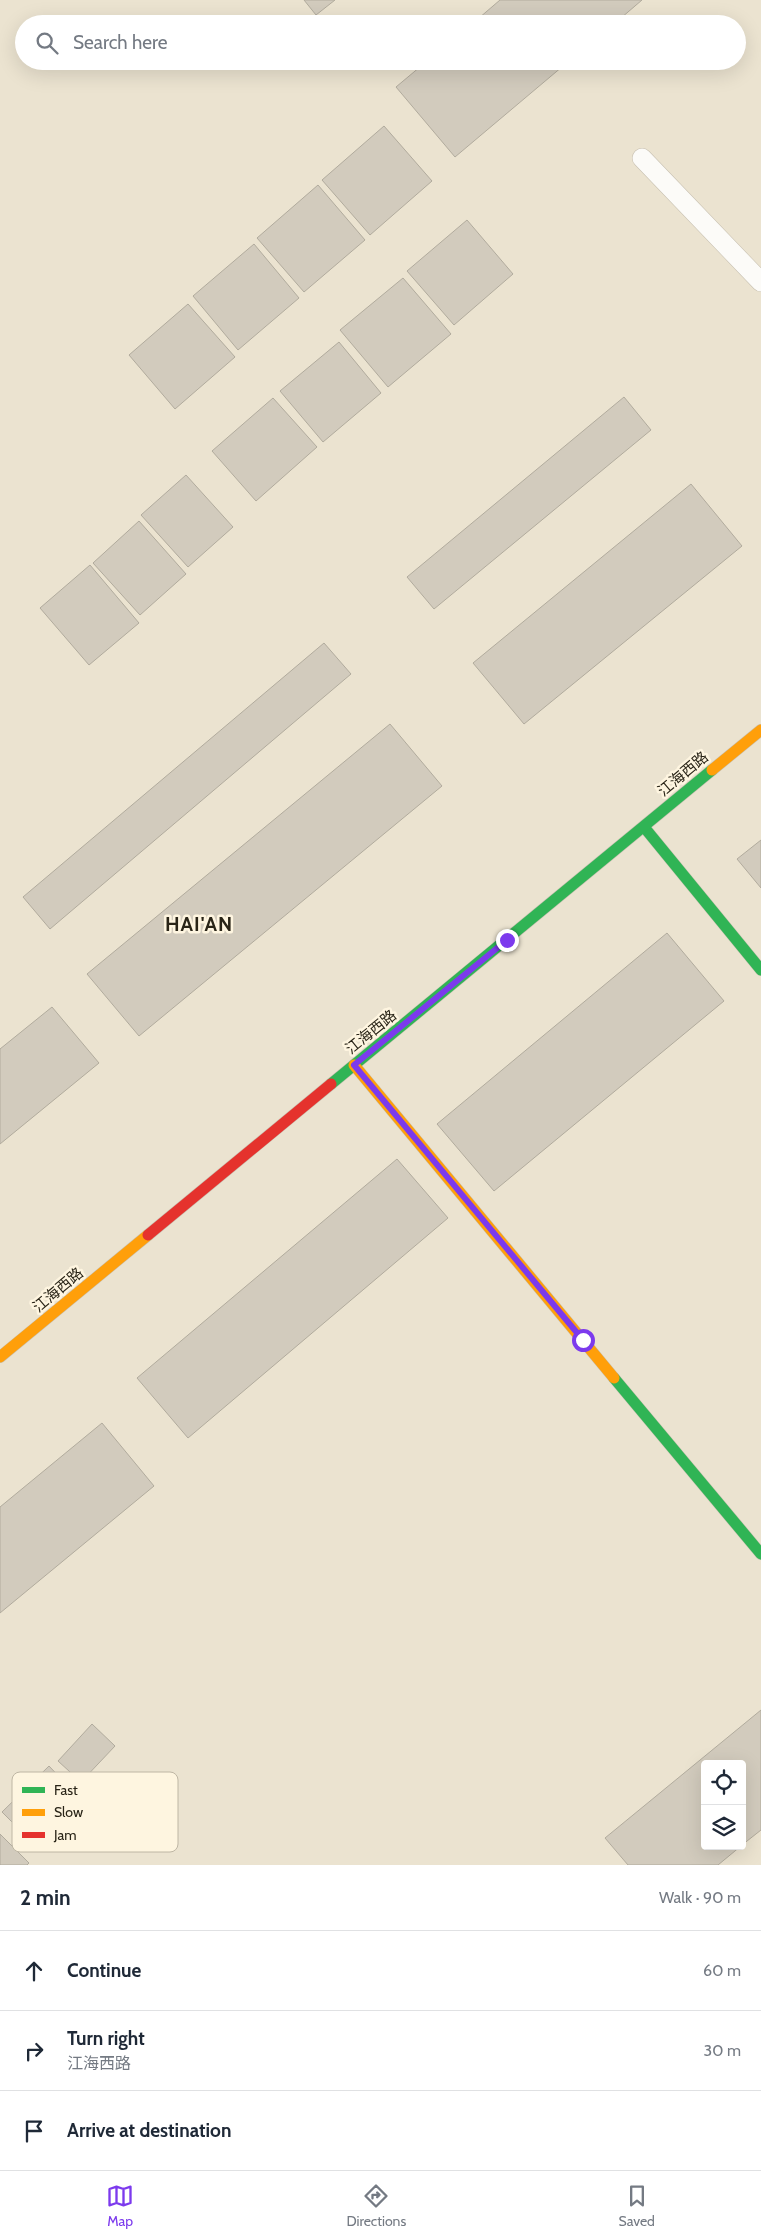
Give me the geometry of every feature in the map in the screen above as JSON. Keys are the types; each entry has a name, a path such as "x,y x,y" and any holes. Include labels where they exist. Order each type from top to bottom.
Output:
{"main road":[{"name":"江海西路","path":"0,1358 761,730"},
{"path":"644,827 761,970"},
{"path":"354,1065 761,1554"}],"lane":[{"path":"642,158 761,282"}],"building":[{"path":"304,0 335,0 316,15"},
{"path":"500,0 642,0 624,15 482,15"},
{"path":"416,70 558,70 455,157 396,87"},
{"path":"384,126 432,181 370,235 322,180"},
{"path":"318,185 365,240 304,292 257,238"},
{"path":"467,220 513,274 454,325 407,271"},
{"path":"254,244 299,298 238,350 193,296"},
{"path":"403,278 451,334 388,387 340,330"},
{"path":"188,304 235,357 175,409 129,355"},
{"path":"339,342 381,393 323,442 280,391"},
{"path":"624,397 651,430 434,609 407,577"},
{"path":"273,398 317,447 256,501 212,451"},
{"path":"186,475 233,527 188,567 141,515"},
{"path":"691,484 742,546 524,724 473,663"},
{"path":"139,521 186,574 140,615 93,563"},
{"path":"90,565 139,623 89,665 40,608"},
{"path":"324,643 351,674 50,929 23,897"},
{"path":"390,724 442,786 139,1036 87,974"},
{"path":"761,840 761,888 737,859"},
{"path":"667,933 724,1001 494,1191 437,1124"},
{"path":"52,1007 99,1063 0,1144 0,1049"},
{"path":"397,1159 448,1218 188,1438 137,1378"},
{"path":"102,1423 154,1486 0,1613 0,1507"},
{"path":"761,1710 761,1830 746,1842 746,1760 701,1760 701,1850 736,1850 718,1865 628,1865 605,1838"},
{"path":"92,1724 115,1746 90,1772 70,1772 58,1761"},
{"path":"49,1766 55,1772 43,1772"},
{"path":"12,1802 12,1822 2,1812"},
{"path":"0,1834 12,1846 12,1852 18,1852 29,1863 27,1865 0,1865"}],"traffic: fast":[{"path":"331,1084 712,770"},
{"path":"644,827 761,970"},
{"path":"614,1378 761,1554"}],"traffic: slow":[{"path":"712,770 761,730"},
{"path":"354,1065 614,1378"},
{"path":"0,1357 148,1235"}],"traffic: jam":[{"path":"148,1235 331,1084"}],"district":[{"name":"HAI'AN","path":"199,924"}],"route":[{"path":"507,940 354,1065 583,1340"}]}
